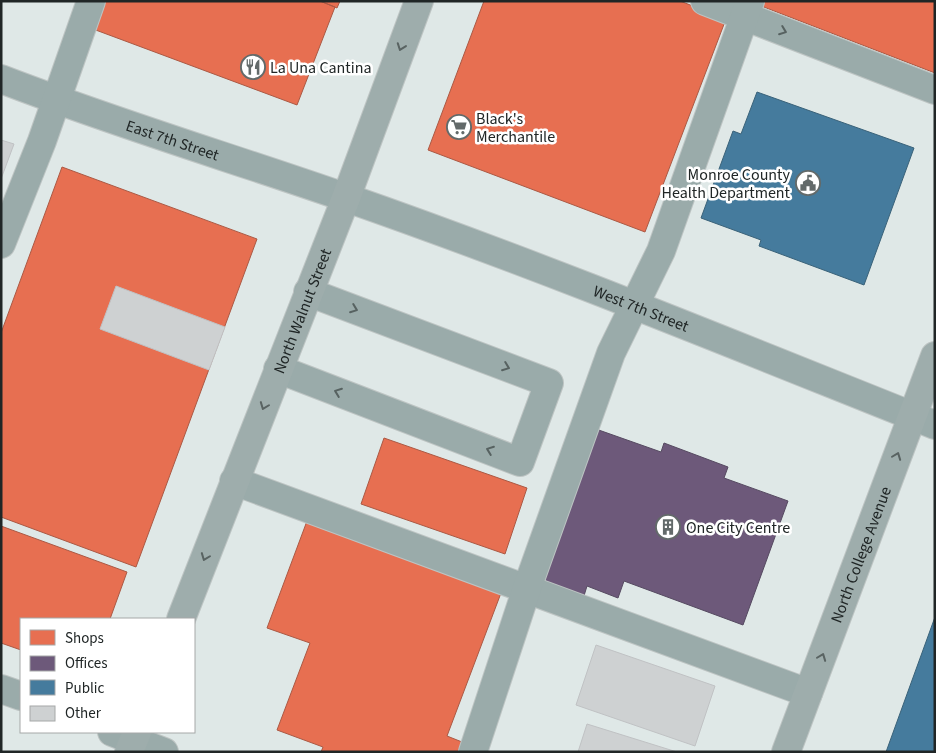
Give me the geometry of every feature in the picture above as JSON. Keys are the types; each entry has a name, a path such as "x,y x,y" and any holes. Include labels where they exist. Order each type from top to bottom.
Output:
{"main road":[{"name":"North Walnut Street","path":"181,618 346,198 418,1"},
{"name":"North College Avenue","path":"786,752 808,693 924,420 935,356"}],"street":[{"path":"1,244 42,140 91,1"},
{"path":"705,1 747,8 935,90"},
{"path":"472,752 526,588 611,353 661,251 747,8"},
{"name":"East 7th Street","path":"1,79 55,100 346,198"},
{"name":"West 7th Street","path":"346,198 636,304 924,420"},
{"path":"278,369 520,462 550,383 308,292"},
{"path":"234,481 808,693"},
{"path":"1,689 20,696"},
{"path":"128,739 164,752"}],"building: Shops":[{"name":"La Una Cantina","path":"103,1 320,1 335,7 297,105 93,29"},
{"path":"320,1 340,1 337,8"},
{"path":"484,1 680,1 726,19 645,232 428,150"},
{"path":"756,1 935,1 935,73 756,4"},
{"path":"62,167 257,239 136,567 1,517 1,333"},
{"path":"384,438 527,488 505,554 361,504"},
{"path":"307,521 501,593 447,736 462,742 458,752 321,752 323,747 277,730 310,643 267,628"},
{"path":"1,526 127,572 110,618 20,618 20,650 1,643"}],"building: Offices":[{"name":"One City Centre","path":"593,428 661,452 664,443 728,467 724,478 788,501 743,625 624,581 618,598 587,586 583,599 537,583"}],"building: Public":[{"name":"Monroe County Health Department","path":"757,92 914,148 864,285 759,246 761,240 701,218 733,131 741,134"},
{"path":"935,617 935,752 886,752"}],"building: Other":[{"path":"1,140 14,144 1,179"},
{"path":"116,286 225,327 209,370 100,329"},
{"path":"596,645 715,686 695,746 576,705"},
{"path":"587,724 677,752 578,752"}],"place":[{"name":"La Una Cantina","path":"253,67"},
{"name":"Black's Merchantile","path":"459,127"},
{"name":"Monroe County Health Department","path":"808,183"},
{"name":"One City Centre","path":"668,527"}]}
